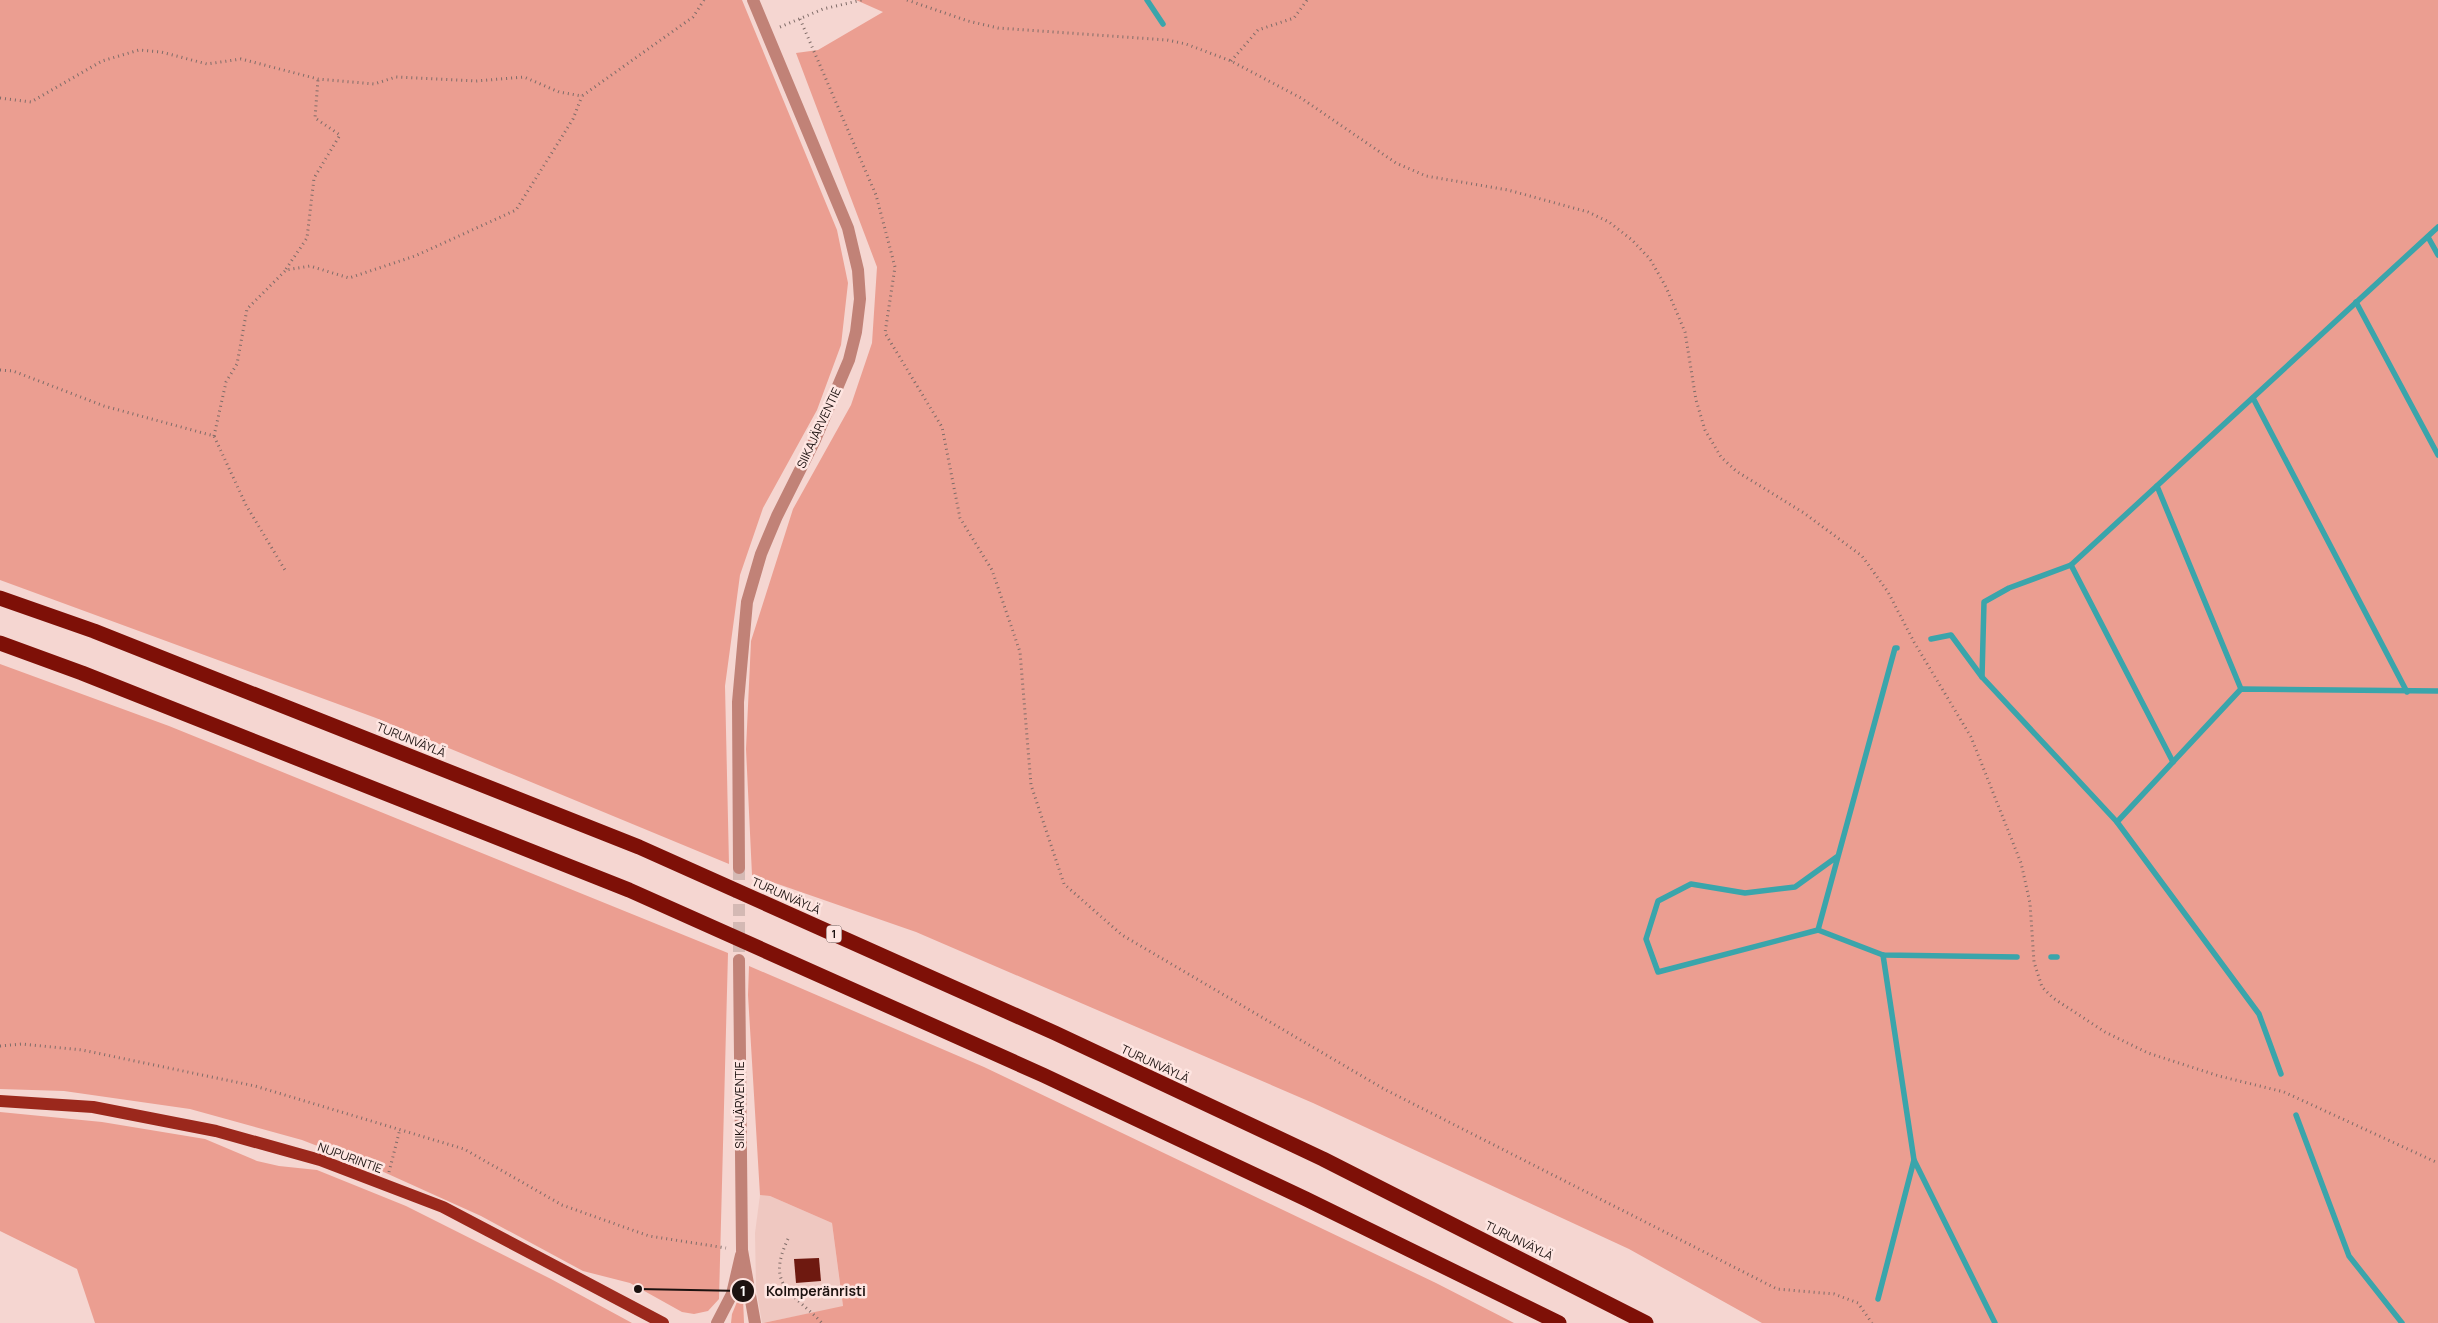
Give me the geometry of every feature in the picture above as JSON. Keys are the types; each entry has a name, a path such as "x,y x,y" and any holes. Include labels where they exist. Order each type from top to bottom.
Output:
{"highway":[{"name":"TURUNVÄYLÄ","path":"0,598 94,631 648,851 1055,1033 1305,1151 1646,1323"},
{"path":"0,643 92,676 629,890 1043,1075 1306,1199 1559,1323"}],"main road":[{"name":"NUPURINTIE","path":"0,1101 93,1107 216,1131 320,1160 443,1207 663,1323"}],"street":[{"name":"SIIKAJÄRVENTIE","path":"739,868 738,702 747,602 761,554 777,516 815,440 849,360 856,332 860,298 858,270 848,228 753,0"},
{"name":"SIIKAJÄRVENTIE","path":"739,960 742,1250"},
{"path":"718,1323 732,1294 742,1250"},
{"path":"742,1250 755,1323"}],"path":[{"path":"286,270 310,266 349,278 415,256 516,210 573,119 582,96 693,17 704,0"},
{"path":"766,33 823,9 862,0"},
{"path":"907,0 968,21 998,28 1167,40 1186,44 1231,61 1301,98 1396,163 1426,176 1508,190 1588,212 1609,222 1632,240 1650,259 1658,273 1685,332 1696,400 1704,430 1720,457 1736,471 1804,513 1862,556 1888,592 1918,650 1971,737 2021,863 2030,903 2034,962 2042,987 2053,998 2105,1032 2148,1053 2219,1076 2284,1092 2438,1163"},
{"path":"1231,61 1258,30 1294,18 1308,0"},
{"path":"800,19 876,195 894,267 885,333 942,427 960,518 992,570 1020,652 1031,785 1064,884 1122,935 1384,1089 1777,1289 1834,1294 1858,1303 1872,1323"},
{"path":"0,98 31,102 102,61 140,50 161,52 207,64 242,60 318,79 374,84 396,78 476,81 524,77 559,92 582,96"},
{"path":"285,570 246,505 214,436 226,382 237,364 247,309 286,270 307,238 314,178 340,135 316,118 318,79"},
{"path":"0,370 13,371 104,406 214,436"},
{"path":"0,1046 22,1044 82,1050 255,1086 464,1149 570,1208 650,1236 742,1250"},
{"path":"385,1186 400,1129"},
{"path":"788,1239 780,1255 780,1277 791,1295 822,1323"}],"shaded area":[{"path":"0,0 742,0 837,230 848,283 841,345 817,410 763,508 740,575 725,686 729,864 376,718 0,580"},
{"path":"856,0 2438,0 2438,1323 1762,1323 1629,1249 1313,1103 916,932 752,875 746,749 751,641 793,509 851,405 872,343 877,267 796,53 818,50 883,12"},
{"path":"0,664 169,726 728,953 719,1299 708,1311 694,1314 682,1312 630,1283 583,1271 481,1216 377,1169 302,1140 190,1109 64,1091 0,1089"},
{"path":"749,966 984,1067 1436,1283 1514,1323 763,1323 843,1306 832,1223 770,1196 760,1195 748,995"},
{"path":"0,1112 102,1122 205,1139 257,1161 279,1166 317,1170 406,1206 551,1279 632,1323 95,1323 77,1269 0,1231"},
{"path":"760,1195 770,1196 832,1223 843,1307 762,1323 756,1288 755,1233"},
{"path":"739,1297 743,1298 744,1323 731,1323 732,1314"}],"building":[{"path":"819,1258 821,1281 796,1283 794,1259"}],"waterway":[{"path":"1147,0 1163,24"},
{"path":"2438,227 2071,565 2009,588 1984,602 1982,677 2117,822 2241,689 2438,691"},
{"path":"2428,237 2438,255"},
{"path":"2356,302 2438,455"},
{"path":"2253,398 2407,692"},
{"path":"2157,486 2241,689"},
{"path":"2071,565 2173,762"},
{"path":"1931,639 1951,635 1982,677"},
{"path":"1838,856 1795,887 1745,893 1691,884 1658,901 1646,939 1658,972 1818,930 1895,648 1897,648"},
{"path":"2117,822 2259,1014 2281,1074"},
{"path":"1818,930 1883,955 2017,957"},
{"path":"1878,1299 1914,1160 1883,955"},
{"path":"2051,957 2057,957"},
{"path":"2296,1115 2349,1256 2402,1323"},
{"path":"1914,1160 1995,1323"}],"tunnel":[{"path":"739,868 739,960"}],"place":[{"name":"Kolmperänristi","path":"638,1289"}]}
